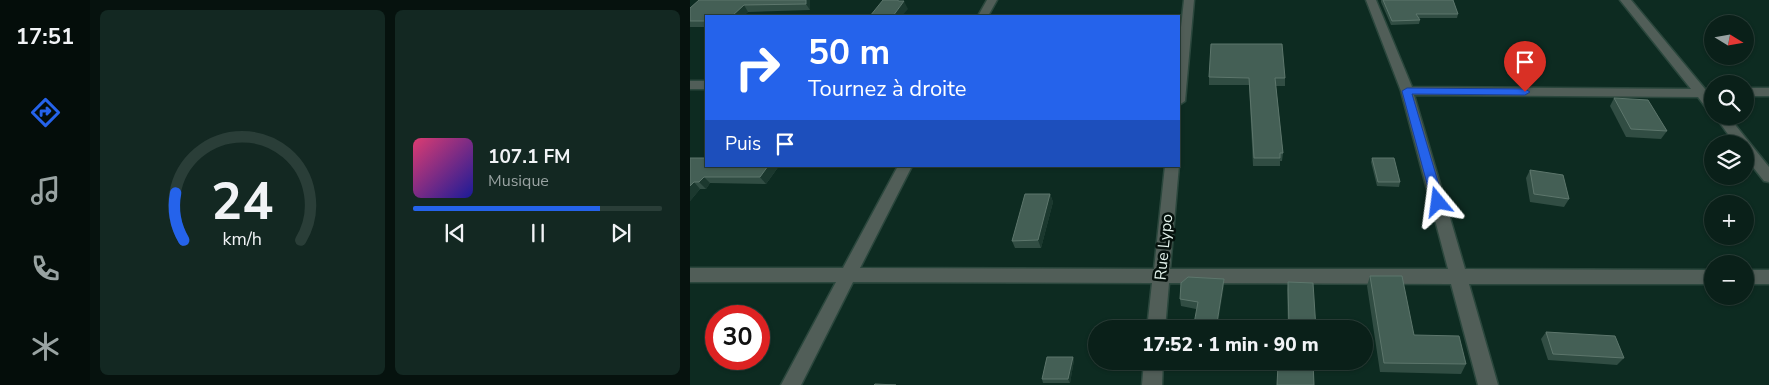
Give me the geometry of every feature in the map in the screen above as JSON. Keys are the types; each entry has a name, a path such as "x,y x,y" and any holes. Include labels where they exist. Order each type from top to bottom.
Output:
{"street":[{"path":"984,15 992,0"},
{"path":"1180,92 1190,0"},
{"path":"1371,0 1407,91 1488,385"},
{"path":"1626,0 1704,88"},
{"path":"690,85 705,85"},
{"path":"1407,91 1704,93"},
{"path":"1754,92 1769,92"},
{"path":"1728,125 1736,135"},
{"path":"1754,158 1769,177"},
{"path":"791,385 904,167"},
{"name":"Rue Lypo","path":"1157,320 1172,167"},
{"path":"690,275 1704,277"},
{"path":"1754,277 1769,277"},
{"path":"1152,385 1153,370"}],"building":[{"path":"699,0 806,0 806,4 744,5 733,15 705,15 705,21 690,21 690,8"},
{"path":"883,0 904,1 894,15 871,15"},
{"path":"1383,0 1453,0 1458,14 1416,14 1420,20 1392,21"},
{"path":"1211,44 1282,44 1285,78 1275,78 1283,153 1280,153 1280,158 1254,158 1249,78 1209,77"},
{"path":"1614,98 1648,100 1667,131 1631,129"},
{"path":"690,158 705,158 705,167 767,167 760,177 704,177 699,182 694,182 690,186"},
{"path":"1372,158 1394,158 1400,182 1378,182"},
{"path":"1530,170 1563,175 1569,199 1534,194"},
{"path":"1025,194 1050,194 1038,240 1012,241"},
{"path":"1370,276 1402,276 1414,335 1459,336 1466,364 1384,363"},
{"path":"1188,277 1224,279 1217,320 1195,320 1198,302 1180,299 1181,283"},
{"path":"1288,282 1313,283 1315,320 1289,320"},
{"path":"1546,332 1615,336 1624,358 1553,354"},
{"path":"1047,357 1073,357 1068,379 1042,379"},
{"path":"1278,370 1313,370 1314,385 1277,385"}],"route":[{"path":"1438,202 1407,91 1525,92"}]}
